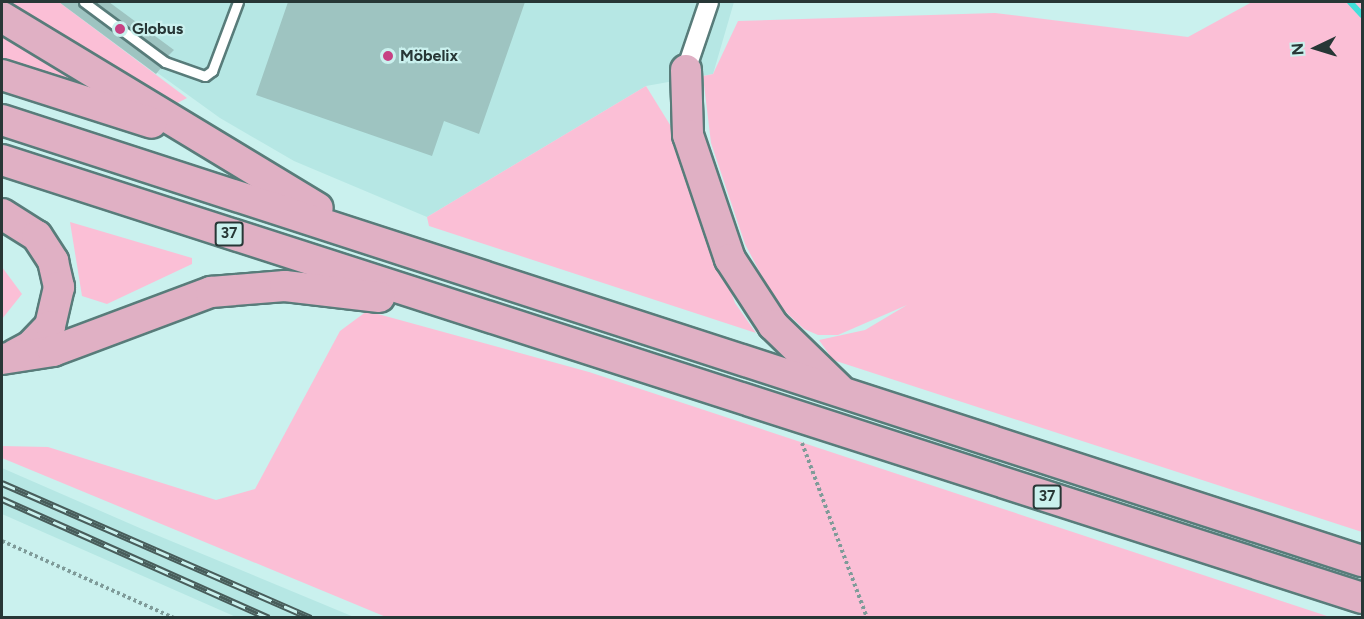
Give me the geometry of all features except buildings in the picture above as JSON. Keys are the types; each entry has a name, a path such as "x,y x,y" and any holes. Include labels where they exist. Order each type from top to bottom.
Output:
{"main road":[{"path":"2,17 197,138 385,244"},
{"path":"686,70 688,135 730,259 773,324 845,396"},
{"path":"2,75 197,138"},
{"name":"37","path":"2,120 845,396 1362,561"},
{"name":"37","path":"2,160 1362,598"},
{"path":"2,214 37,236 53,261 59,287 56,313 42,337 16,354 2,358"},
{"path":"2,358 42,354 164,306 235,288 309,288 456,307"}],"street":[{"path":"686,70 709,2"}],"lane":[{"path":"84,2 165,62 205,76 213,71 238,2"}],"path":[{"path":"791,415 867,618"},
{"path":"2,541 174,618"}],"shaded area":[{"path":"2,2 59,2 187,98 170,107"},
{"path":"59,2 734,2 713,74 646,86 427,217 294,161 220,118"},
{"path":"1252,2 1362,2 1362,532 833,360 819,340 865,330 907,305 838,335 818,335 804,329 776,303 745,244 711,143 703,76 713,74 738,21 995,13 1188,37"},
{"path":"2,33 117,101 2,63"},
{"path":"646,86 672,128 735,303 756,333 429,226 427,217"},
{"path":"70,222 192,258 192,264 107,304 82,296"},
{"path":"2,267 22,294 2,319"},
{"path":"367,311 589,372 1330,617 386,617 2,458 2,446 48,447 216,500 255,489 340,331"},
{"path":"2,468 354,617 236,617 2,514"}],"waterway":[{"path":"1350,2 1362,15"}],"railway":[{"path":"2,483 311,618"},
{"path":"2,499 269,618"}],"place":[{"name":"Globus","path":"120,29"},
{"name":"Möbelix","path":"388,56"}]}
